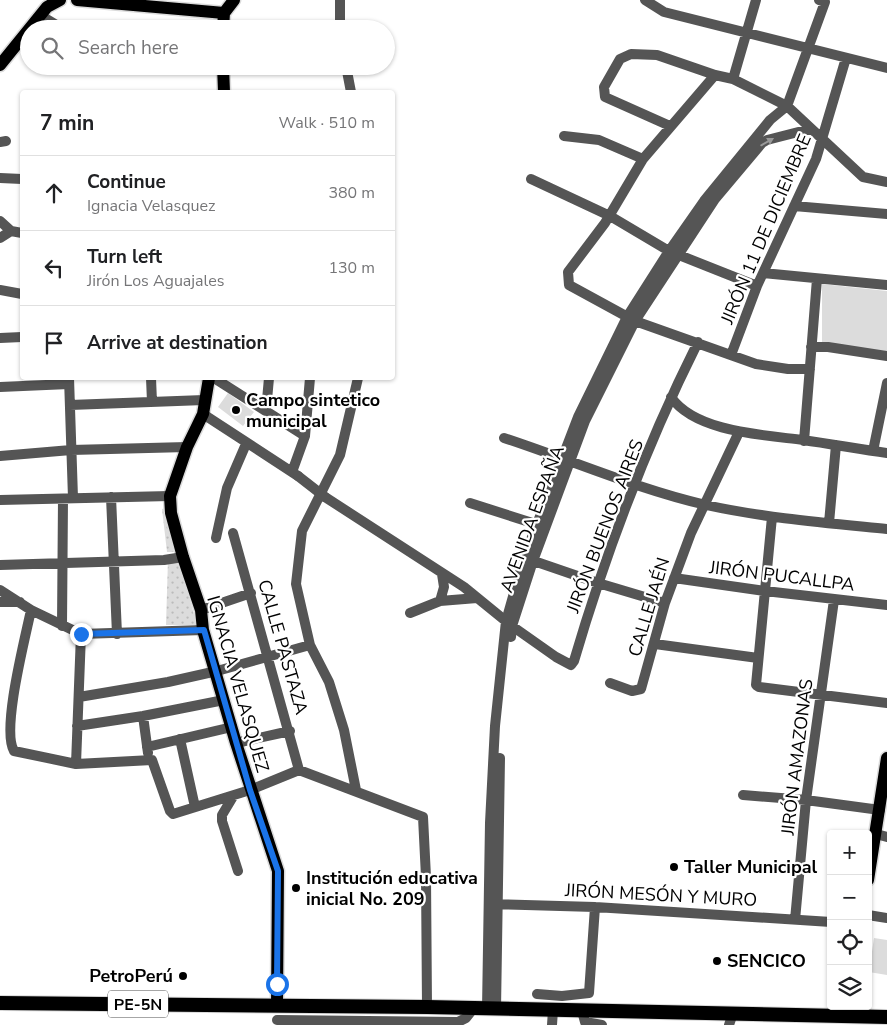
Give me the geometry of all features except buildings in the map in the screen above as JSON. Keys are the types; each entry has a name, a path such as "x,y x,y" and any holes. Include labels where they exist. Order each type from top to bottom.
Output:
{"highway":[{"name":"PE-5N","path":"0,1002 557,1010 731,1019 846,1014 886,1016"}],"main road":[{"path":"36,20 47,7 60,0"},
{"path":"77,0 127,2 224,13"},
{"path":"224,20 224,13 234,0"},
{"path":"0,65 20,40"},
{"path":"224,75 224,90"},
{"name":"IGNACIA VELASQUEZ","path":"209,380 202,414 187,447 170,496 171,513 183,557 201,610 204,630 250,790 278,871 277,1005"},
{"path":"870,875 882,835 880,810 887,758"}],"street":[{"path":"340,0 340,20"},
{"path":"645,0 664,12 887,68"},
{"path":"733,79 756,0"},
{"path":"787,106 810,49 822,1"},
{"path":"40,15 48,20"},
{"path":"670,126 605,97 604,87 620,59 631,54 657,55 715,75 733,79 787,106 863,177 887,182"},
{"name":"JIRÓN 11 DE DICIEMBRE","path":"731,355 756,286 816,160 846,58"},
{"path":"348,75 351,90"},
{"path":"715,75 643,159 610,216 568,272 569,285 631,319 756,364 788,369 810,369"},
{"name":"AVENIDA ESPAÑA","path":"492,1009 495,726 509,624 528,559 566,459 578,417 631,319 673,252 716,192 770,120 787,106"},
{"name":"AVENIDA ESPAÑA","path":"716,192 767,140 810,129"},
{"path":"564,136 599,140 643,159"},
{"path":"0,178 20,179"},
{"path":"531,178 610,216 673,252 756,286"},
{"path":"794,206 887,214"},
{"path":"0,221 11,231 20,233"},
{"path":"0,238 11,231"},
{"path":"763,273 887,285"},
{"path":"804,440 818,279"},
{"path":"0,290 20,294"},
{"path":"0,338 20,337"},
{"name":"JIRÓN BUENOS AIRES","path":"509,624 569,665 574,661 598,583 635,484 671,397 698,342"},
{"path":"811,348 828,347 887,356"},
{"path":"0,387 69,380 71,450 63,563 62,626"},
{"path":"152,380 152,402"},
{"path":"217,380 305,436"},
{"path":"266,411 270,380"},
{"path":"295,474 305,436 310,380"},
{"path":"356,790 344,730 329,682 310,645 296,584 302,531 340,455 358,380"},
{"path":"873,451 887,383"},
{"path":"671,397 676,405 695,417 740,432 887,453"},
{"path":"70,405 204,400"},
{"path":"202,414 295,474 326,497 442,574 477,598 509,624"},
{"name":"CALLE JAÉN","path":"610,683 639,692 655,644 665,603 691,533 740,432"},
{"path":"504,438 635,484 706,505 772,516 887,529"},
{"path":"216,538 227,488 246,444"},
{"path":"829,523 836,445"},
{"path":"0,456 71,450 187,447"},
{"path":"0,500 170,496"},
{"path":"111,497 112,560 117,634"},
{"path":"470,503 541,526"},
{"path":"772,516 757,686 887,703"},
{"name":"CALLE PASTAZA","path":"234,533 290,731 299,770"},
{"path":"0,565 183,557"},
{"path":"528,559 665,603"},
{"path":"440,601 444,587 442,574"},
{"name":"JIRÓN PUCALLPA","path":"674,578 834,600 887,605"},
{"path":"0,590 32,610 81,634 204,630"},
{"path":"201,610 251,593"},
{"path":"410,613 440,601 477,598"},
{"name":"JIRÓN AMAZONAS","path":"795,920 806,800 834,600"},
{"path":"0,602 21,602"},
{"path":"32,610 18,672 10,744 14,751 76,764 148,760 154,762 171,813 250,790 299,770 356,790 424,818 427,1007"},
{"path":"76,764 81,634"},
{"path":"655,644 758,658"},
{"path":"79,697 217,672 310,645"},
{"path":"77,726 143,716 224,700"},
{"path":"143,716 148,760"},
{"path":"147,747 232,727"},
{"path":"236,743 290,731"},
{"path":"180,739 195,807"},
{"path":"234,795 222,815 222,821 238,871"},
{"path":"743,796 806,800 880,810"},
{"name":"JIRÓN MESÓN Y MURO","path":"493,904 595,907 827,922"},
{"path":"537,994 562,996 588,994 590,991 595,907"},
{"path":"872,916 887,918"},
{"path":"552,1025 562,996"},
{"path":"277,1005 277,1022 432,1024 462,1021 473,1009"},
{"path":"582,1011 585,1022 602,1025"}],"shaded area":[{"path":"822,284 887,291 887,352 822,343"},
{"name":"Campo sintetico municipal","path":"228,393 254,412 243,426 218,407"},
{"path":"166,508 174,552 167,552 162,509"},
{"path":"178,557 197,625 166,625 168,559"},
{"path":"874,938 887,940 887,975 872,972"}],"place":[{"name":"Campo sintetico municipal","path":"236,410"},
{"name":"Taller Municipal","path":"674,867"},
{"name":"Institución educativa inicial No. 209","path":"296,888"},
{"name":"SENCICO","path":"717,961"},
{"name":"PetroPerú","path":"183,976"}],"route":[{"path":"81,634 204,630 250,790 278,871 277,984"}]}
